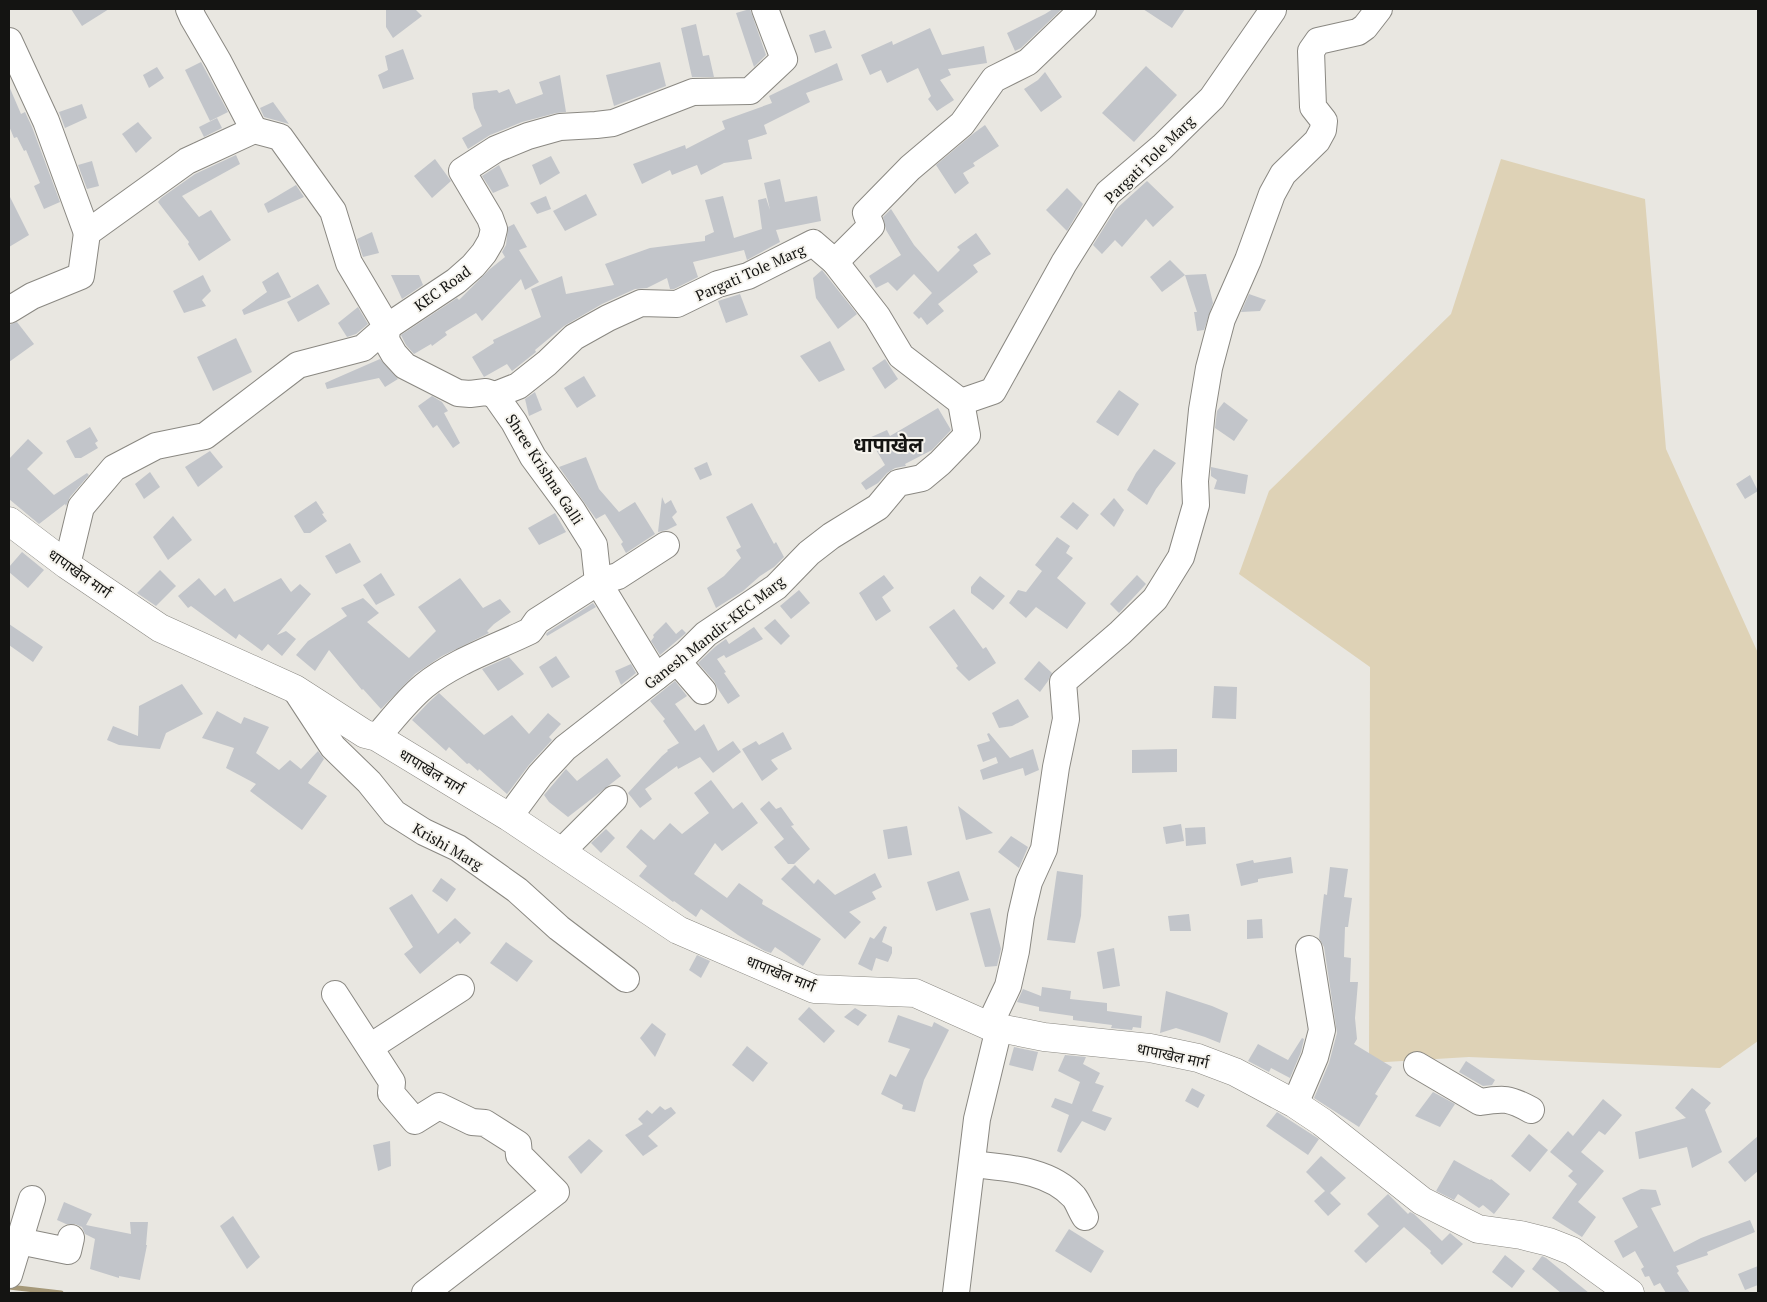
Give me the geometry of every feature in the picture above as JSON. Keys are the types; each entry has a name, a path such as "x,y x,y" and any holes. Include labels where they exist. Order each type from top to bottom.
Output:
{"main road":[{"name":"धापाखेल मार्ग","path":"9,521 67,565 160,628 295,689 364,734 378,737 509,817 678,930 814,989 915,993 994,1027 1044,1037 1150,1048 1198,1058 1235,1072 1295,1104 1322,1122 1422,1201 1478,1229 1540,1240 1572,1251 1630,1293"}],"street":[{"path":"87,233 187,160 254,130 189,9"},
{"name":"KEC Road","path":"67,565 81,507 114,468 156,446 205,436 298,365 363,348 387,327 456,281 473,266 491,241 494,229 490,218 462,170 496,149 560,126 613,123 693,92 750,91 784,58 765,9"},
{"path":"961,402 901,356 877,316 835,262 871,226 866,213 910,168 962,124 994,79 1028,62 1083,9"},
{"name":"Pargati Tole Marg","path":"961,402 993,391 1064,263 1108,193 1162,147 1212,98 1272,9"},
{"path":"956,1293 978,1119 994,1027 1008,986 1029,882 1044,849 1056,767 1066,719 1063,682 1120,633 1155,599 1181,557 1196,505 1194,481 1202,410 1209,368 1222,319 1248,260 1272,194 1283,174 1317,141 1323,130 1324,122 1314,107 1311,51 1318,41 1358,32 1365,27 1379,9"},
{"path":"9,41 46,121 87,233 81,276 32,296 9,310"},
{"name":"Pargati Tole Marg","path":"254,130 280,137 333,211 349,264 387,327 386,340 394,354 405,366 458,393 486,392 495,395 518,386 547,363 574,336 641,303 677,304 718,284 748,276 814,243 835,262"},
{"name":"Shree Krishna Galli","path":"495,395 514,422 533,457 572,510 594,545 598,582 656,676"},
{"name":"Ganesh Mandir-KEC Marg","path":"509,817 540,775 565,748 687,653 706,634 776,587 809,553 831,536 878,507 898,484 922,478 940,463 967,435 961,402"},
{"path":"378,737 400,709 424,686 456,665 530,631 537,621 598,582 618,576 666,545"},
{"path":"677,660 702,691"},
{"name":"Krishi Marg","path":"295,689 333,747 369,782 394,814 424,832 458,848 517,890 559,928 626,980"},
{"path":"561,852 614,799"},
{"path":"1295,1104 1315,1058 1322,1030 1309,949"},
{"path":"370,1048 461,988"},
{"path":"335,994 392,1082 392,1093 416,1121 439,1106 472,1122 485,1123 518,1144 519,1155 556,1192 437,1289"},
{"path":"1417,1065 1480,1102 1502,1098 1516,1102 1531,1110"},
{"path":"972,1164 1017,1169 1044,1177 1063,1187 1075,1198 1084,1217"},
{"path":"9,1276 32,1198"},
{"path":"19,1241 68,1251 71,1238"}],"shaded area":[{"path":"1501,159 1645,199 1666,449 1758,653 1758,1041 1720,1068 1469,1057 1369,1063 1370,667 1239,574 1269,491 1451,314"}],"building":[{"path":"71,9 109,9 82,26"},
{"path":"386,9 415,9 422,16 393,38 386,27"},
{"path":"750,9 766,55 754,67 736,13"},
{"path":"1053,9 1062,9 1021,48 1015,51 1007,33"},
{"path":"1143,9 1185,9 1172,28"},
{"path":"696,24 703,56 709,55 714,77 692,77 681,28"},
{"path":"930,28 942,55 984,46 987,63 948,69 951,75 940,80 954,100 937,111 928,99 931,96 918,68 887,83 881,70 870,75 861,55 892,41 893,45"},
{"path":"825,30 832,48 815,53 809,35"},
{"path":"403,49 414,79 383,89 378,75 388,70 385,56"},
{"path":"201,62 228,112 210,121 185,70"},
{"path":"660,62 666,86 614,106 606,75"},
{"path":"837,63 843,80 806,93 810,102 764,125 767,134 748,140 752,159 724,163 701,175 697,165 672,175 670,170 642,184 633,164 685,145 686,149 725,129 722,121 772,103 769,96"},
{"path":"1146,66 1177,95 1134,142 1102,113"},
{"path":"157,67 164,78 149,88 143,75"},
{"path":"1045,72 1062,97 1041,112 1024,89 1038,80"},
{"path":"560,75 566,112 522,122 490,135 468,149 462,138 482,126 474,108 472,93 497,90 499,93 509,89 516,104 543,94 539,82"},
{"path":"9,86 21,114 25,112 32,127 60,202 44,209 34,186 40,183 26,150 24,151 17,137 14,138 9,126"},
{"path":"273,102 289,124 264,117 260,108"},
{"path":"82,104 87,118 65,128 59,112"},
{"path":"217,118 222,128 204,137 199,127"},
{"path":"138,122 152,138 136,153 122,134"},
{"path":"985,125 999,146 973,163 975,166 963,173 969,183 955,194 936,165"},
{"path":"236,155 240,164 182,196 199,217 211,210 231,240 199,261 188,244 189,242 158,202 195,174"},
{"path":"551,156 560,173 540,185 532,165"},
{"path":"435,159 451,181 432,198 414,176"},
{"path":"92,161 99,186 87,189 78,165"},
{"path":"499,165 509,186 493,193 482,176"},
{"path":"780,179 785,202 817,196 821,221 776,230 780,242 747,260 744,250 693,262 698,277 674,289 670,289 667,278 647,288 635,289 602,304 564,326 512,371 507,364 484,377 472,357 494,343 493,340 541,317 531,289 562,276 566,294 614,285 605,264 650,248 705,241 705,236 714,232 705,200 723,196 734,238 762,229 758,200 766,198 770,210 764,183"},
{"path":"1147,181 1174,207 1153,227 1146,219 1122,247 1115,240 1102,254 1093,245 1115,210"},
{"path":"296,185 304,197 268,213 264,204"},
{"path":"1067,188 1083,204 1067,231 1046,210"},
{"path":"586,194 597,215 565,231 553,211"},
{"path":"9,195 29,235 9,247"},
{"path":"546,196 551,209 537,214 530,203"},
{"path":"891,209 914,245 938,272 960,250 957,247 976,233 991,254 973,265 978,272 938,304 944,311 927,325 921,317 919,319 913,313 932,293 914,274 897,291 888,282 876,288 869,276 901,255 886,230 883,217"},
{"path":"514,224 527,247 519,250 539,282 525,290 521,279 482,321 476,313 445,332 447,335 432,346 431,344 414,354 406,345 401,335 457,298 459,300 505,257 502,252 506,245 508,227"},
{"path":"372,232 379,253 363,257 357,239"},
{"path":"1170,260 1185,275 1162,292 1150,277"},
{"path":"822,270 857,314 838,329 816,298 813,278"},
{"path":"278,272 291,297 244,315 242,310 267,292 262,282"},
{"path":"1206,274 1213,303 1204,330 1197,331 1194,312 1197,312 1185,275"},
{"path":"203,275 211,291 202,300 206,306 184,313 173,291"},
{"path":"391,275 419,275 423,285 402,299"},
{"path":"318,284 330,304 298,322 287,302"},
{"path":"740,294 748,315 726,323 718,301"},
{"path":"1249,294 1266,300 1260,311 1241,312"},
{"path":"358,307 368,324 356,334 347,337 338,323"},
{"path":"17,322 34,344 9,362 9,325"},
{"path":"236,338 252,372 213,391 197,357"},
{"path":"830,341 845,370 819,382 800,356"},
{"path":"380,359 398,379 385,387 379,378 327,389 325,383"},
{"path":"885,359 898,379 885,389 872,368"},
{"path":"584,376 596,396 577,408 564,388"},
{"path":"1119,390 1139,404 1118,436 1096,422"},
{"path":"535,392 542,410 529,416 525,399"},
{"path":"432,396 442,402 448,411 444,413 460,443 453,448 437,425 433,428 418,406"},
{"path":"1224,402 1248,420 1234,441 1215,428 1217,411"},
{"path":"938,408 951,430 932,450 905,464 906,466 895,468 887,473 878,483 866,490 861,483 885,465 869,438 887,430 890,436"},
{"path":"90,427 98,441 95,443 98,448 81,458 75,458 66,441"},
{"path":"28,439 43,453 27,469 54,495 87,473 89,475 70,497 66,506 65,504 39,524 9,499 9,459"},
{"path":"1154,449 1176,463 1156,489 1147,505 1127,490 1136,473"},
{"path":"210,451 223,467 198,487 185,467"},
{"path":"586,457 599,489 619,512 635,502 655,534 626,553 621,544 623,542 605,514 596,519 559,467"},
{"path":"707,462 712,475 700,480 694,468"},
{"path":"1211,467 1248,475 1245,494 1214,489 1217,480 1211,476"},
{"path":"150,472 160,487 144,499 135,484"},
{"path":"1750,475 1758,491 1745,499 1736,484"},
{"path":"662,497 665,504 671,500 677,512 672,517 677,525 658,532"},
{"path":"1114,498 1124,510 1114,527 1100,514"},
{"path":"316,501 327,521 310,533 304,533 294,516"},
{"path":"1073,502 1089,515 1077,530 1060,517"},
{"path":"752,503 774,544 776,542 784,557 743,591 716,608 707,588 724,576 741,558 736,550 741,547 726,517"},
{"path":"555,513 566,532 539,545 528,528"},
{"path":"173,516 192,540 168,560 153,537"},
{"path":"1057,537 1070,546 1066,553 1073,558 1057,578 1086,603 1067,629 1036,607 1026,618 1009,603 1018,590 1026,592 1042,571 1035,565"},
{"path":"350,543 361,562 336,574 325,556"},
{"path":"22,552 44,570 28,588 9,572 9,567"},
{"path":"160,570 176,586 156,606 137,593"},
{"path":"381,573 395,595 376,605 363,585"},
{"path":"884,575 894,588 882,597 891,611 876,621 859,593"},
{"path":"1137,575 1146,584 1119,613 1110,604"},
{"path":"980,576 1005,596 993,610 971,593 971,587"},
{"path":"199,578 215,596 225,588 234,602 281,578 291,592 300,584 311,594 277,635 286,631 296,639 282,656 268,644 262,651 239,634 236,639 191,606 188,608 178,596"},
{"path":"460,578 483,608 500,599 511,612 494,624 487,631 489,633 442,656 415,674 381,709 362,690 329,650 315,671 296,655 308,641 347,616 341,608 363,598 379,613 367,622 409,658 436,631 418,607"},
{"path":"799,590 810,603 791,619 780,606"},
{"path":"593,603 596,607 547,636 548,632"},
{"path":"954,609 983,649 986,647 996,663 969,681 956,668 958,666 929,627"},
{"path":"775,619 790,636 781,645 764,628"},
{"path":"666,622 676,634 682,629 686,633 660,655 651,641 654,637 653,635"},
{"path":"9,624 43,647 33,662 9,645"},
{"path":"754,627 763,639 726,658 724,655 717,659 740,696 728,704 714,681 698,663 726,639 729,644"},
{"path":"556,656 570,677 552,688 539,667"},
{"path":"509,657 524,674 498,691 482,669"},
{"path":"1039,661 1052,673 1040,692 1024,679"},
{"path":"631,664 636,673 621,685 615,671"},
{"path":"675,681 687,696 675,704 695,731 704,724 718,751 733,741 741,752 713,773 700,757 678,769 677,766 645,789 652,799 640,808 628,793 667,750 679,743 663,721 665,719 650,701"},
{"path":"182,684 203,714 166,733 160,749 119,745 107,740 113,726 138,736 139,706"},
{"path":"1214,686 1237,687 1236,719 1212,718"},
{"path":"439,693 484,735 512,715 529,734 548,713 561,724 549,737 552,740 529,765 507,794 479,769 478,771 469,763 467,764 449,747 446,751 412,720"},
{"path":"1018,699 1029,717 1012,726 999,728 992,713"},
{"path":"217,711 241,724 244,717 269,727 256,753 279,770 290,760 301,769 318,751 324,759 308,783 327,796 302,830 250,791 256,784 226,768 234,748 202,738"},
{"path":"783,732 792,749 771,760 778,769 762,781 742,749 756,741 759,745"},
{"path":"989,733 1010,758 1033,749 1039,770 1025,776 1023,768 983,780 980,770 998,763 996,757 983,762 977,745 990,741 987,734"},
{"path":"1177,749 1177,772 1132,773 1132,750"},
{"path":"607,758 621,776 568,817 549,802 544,795 566,769 577,781"},
{"path":"711,780 733,809 742,802 758,823 722,851 715,843 694,874 727,898 739,883 763,900 762,904 821,939 803,966 775,947 771,953 765,951 701,909 696,917 639,876 647,866 626,847 641,829 654,840 670,823 682,834 709,813 694,793"},
{"path":"769,801 776,809 781,807 794,825 791,826 810,849 794,864 788,864 774,847 784,839 760,809"},
{"path":"958,806 993,833 966,840"},
{"path":"1181,824 1184,841 1166,844 1163,827"},
{"path":"907,826 912,855 888,859 883,830"},
{"path":"1205,827 1206,844 1186,846 1185,828"},
{"path":"606,829 615,838 601,853 591,843"},
{"path":"1011,836 1028,847 1019,868 998,852"},
{"path":"1291,857 1293,873 1258,879 1258,882 1241,886 1236,864 1253,860 1254,863"},
{"path":"795,865 814,884 818,879 835,895 875,873 882,887 872,892 876,899 849,912 861,922 845,939 781,879"},
{"path":"1330,867 1348,869 1344,897 1352,898 1348,927 1345,927 1344,957 1351,958 1350,982 1358,982 1355,1018 1357,1039 1354,1044 1392,1067 1375,1094 1378,1096 1359,1127 1314,1098 1329,1063 1337,1033 1324,947 1319,938 1324,894 1327,895"},
{"path":"959,871 969,900 936,911 927,882"},
{"path":"1057,871 1083,875 1081,916 1075,943 1047,940"},
{"path":"441,878 456,889 447,902 432,891"},
{"path":"412,894 438,934 455,918 471,933 460,944 458,941 420,974 404,954 413,947 389,908"},
{"path":"990,908 1001,949 997,966 985,967 970,913"},
{"path":"1189,914 1191,931 1170,931 1168,916"},
{"path":"1262,919 1263,938 1247,939 1247,920"},
{"path":"884,926 887,927 882,942 892,947 892,953 888,962 876,958 872,971 858,964 870,937 874,939"},
{"path":"506,942 533,961 517,982 490,963"},
{"path":"1114,948 1120,986 1103,989 1097,952"},
{"path":"697,955 710,961 701,978 689,970"},
{"path":"1042,987 1071,991 1070,999 1107,1003 1107,1011 1142,1016 1141,1028 1133,1027 1132,1030 1111,1028 1112,1025 1073,1020 1073,1016 1039,1011 1039,1007 1017,1002 1023,989 1041,996"},
{"path":"1166,991 1228,1013 1220,1043 1176,1028 1160,1033"},
{"path":"809,1007 835,1031 824,1043 798,1019"},
{"path":"855,1008 867,1015 858,1026 844,1017"},
{"path":"898,1015 932,1027 934,1022 949,1030 924,1080 915,1112 902,1109 903,1105 881,1094 890,1074 896,1077 910,1049 888,1042"},
{"path":"652,1023 666,1034 655,1057 640,1038"},
{"path":"1302,1038 1304,1039 1301,1052 1290,1078 1271,1068 1269,1072 1248,1061 1258,1044 1288,1060"},
{"path":"747,1046 768,1063 753,1082 732,1065"},
{"path":"1014,1047 1038,1052 1033,1071 1009,1065"},
{"path":"1065,1055 1086,1057 1083,1064 1100,1073 1095,1083 1104,1086 1092,1111 1112,1118 1105,1131 1082,1121 1061,1153 1057,1151 1069,1115 1051,1107 1055,1098 1072,1104 1080,1082 1058,1071"},
{"path":"1466,1061 1495,1080 1492,1085 1483,1086 1459,1072"},
{"path":"1192,1088 1205,1095 1198,1108 1185,1101"},
{"path":"1692,1088 1711,1103 1705,1110 1722,1152 1692,1168 1687,1147 1639,1159 1635,1132 1686,1118 1675,1108"},
{"path":"1433,1092 1455,1104 1440,1127 1415,1116"},
{"path":"1603,1099 1622,1115 1605,1135 1599,1131 1581,1152 1604,1171 1578,1202 1596,1217 1582,1237 1552,1218 1577,1184 1568,1176 1573,1171 1550,1152 1568,1131 1573,1136"},
{"path":"660,1106 665,1110 671,1107 676,1113 648,1136 658,1146 643,1156 625,1135 643,1124 638,1119 647,1110 652,1114"},
{"path":"1277,1112 1319,1139 1308,1155 1266,1126"},
{"path":"1529,1134 1548,1150 1530,1172 1511,1156"},
{"path":"1758,1136 1758,1171 1745,1182 1728,1162"},
{"path":"589,1139 603,1151 581,1174 568,1157"},
{"path":"390,1141 391,1166 378,1171 373,1145"},
{"path":"1321,1156 1346,1178 1330,1193 1341,1204 1328,1216 1314,1201 1325,1191 1306,1172"},
{"path":"1454,1160 1491,1179 1510,1194 1494,1214 1483,1205 1479,1208 1458,1194 1454,1200 1436,1191"},
{"path":"1641,1189 1656,1190 1661,1205 1651,1208 1674,1252 1701,1238 1750,1220 1755,1232 1707,1252 1708,1255 1676,1266 1679,1271 1677,1273 1690,1293 1666,1293 1660,1283 1654,1286 1649,1276 1645,1277 1641,1269 1644,1267 1635,1251 1623,1258 1614,1241 1638,1227 1622,1198"},
{"path":"1388,1194 1408,1214 1410,1212 1414,1214 1442,1241 1450,1233 1463,1244 1442,1265 1430,1253 1431,1251 1404,1227 1366,1263 1354,1251 1379,1226 1367,1214"},
{"path":"64,1202 92,1214 86,1225 131,1234 130,1222 148,1222 147,1245 140,1280 119,1276 119,1278 90,1269 95,1239 85,1234 82,1227 57,1220"},
{"path":"233,1216 260,1257 247,1269 220,1226"},
{"path":"1069,1229 1104,1251 1091,1273 1055,1251"},
{"path":"1505,1255 1525,1271 1512,1288 1492,1272"},
{"path":"1542,1256 1589,1293 1561,1293 1532,1269"},
{"path":"1758,1266 1758,1285 1745,1290 1738,1274"}],"waterway":[{"path":"9,1287 61,1293"}],"district":[{"name":"धापाखेल","path":"888,444"}]}
